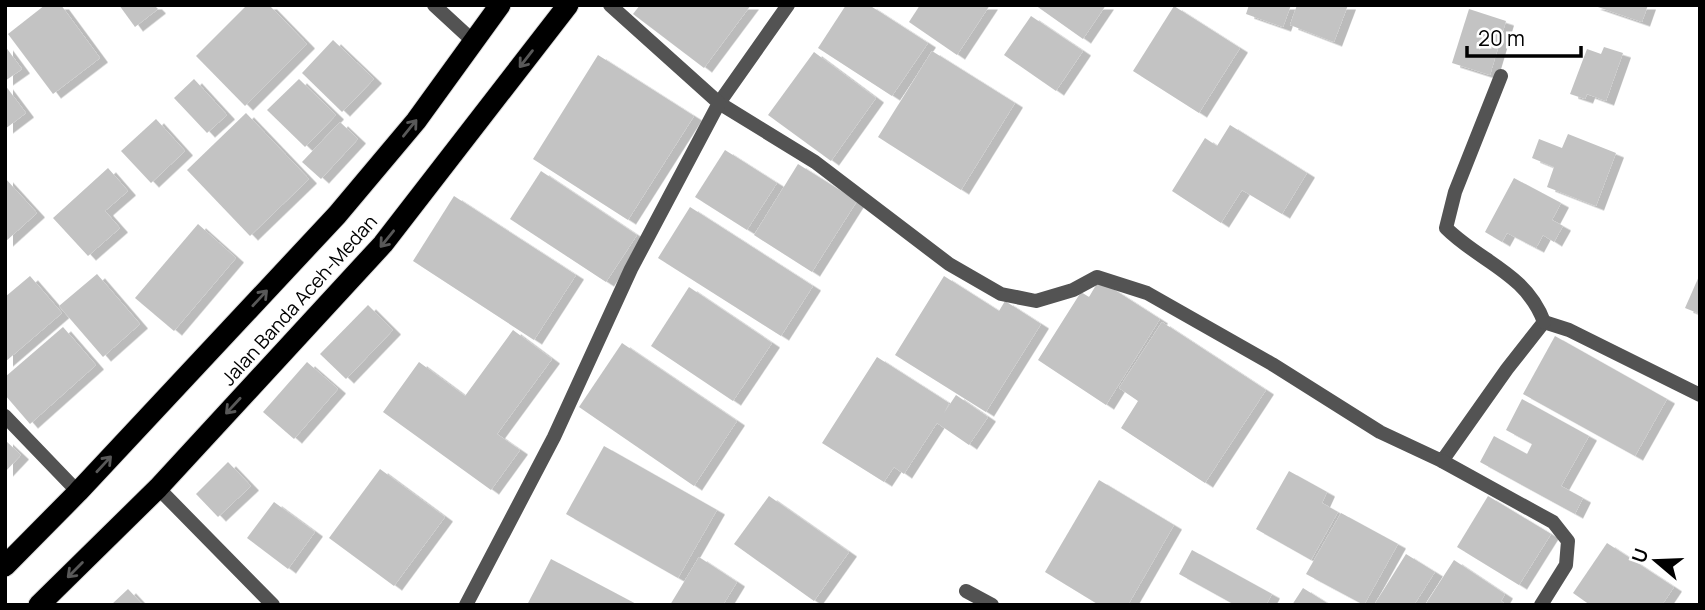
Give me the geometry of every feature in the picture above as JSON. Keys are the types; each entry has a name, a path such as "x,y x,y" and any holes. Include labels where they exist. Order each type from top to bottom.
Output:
{"highway":[{"name":"Jalan Banda Aceh-Medan","path":"5,566 78,492 337,215 416,121 500,5"},
{"name":"Jalan Banda Aceh-Medan","path":"39,605 158,488 383,244 568,5"}],"street":[{"path":"434,5 473,41"},
{"path":"610,5 719,103 815,162 949,264 1002,294 1036,300 1073,290 1097,277 1147,293 1272,364 1380,432 1443,461 1553,522 1569,541 1566,565 1541,605"},
{"path":"466,605 554,437 631,269 719,103 788,5"},
{"path":"1501,76 1455,192 1446,228 1463,244 1511,274 1538,304 1544,322"},
{"path":"1443,461 1507,369 1544,322"},
{"path":"1544,322 1569,330 1700,395"},
{"path":"5,415 78,492"},
{"path":"158,488 273,605"},
{"path":"966,591 992,605"}],"building":[{"path":"45,5 61,5 100,58 53,94 8,34"},
{"path":"119,5 154,5 158,9 135,27"},
{"path":"247,5 269,5 307,44 245,106 196,56"},
{"path":"640,5 751,5 704,68 633,14"},
{"path":"846,5 869,5 928,43 892,96 818,48"},
{"path":"920,5 990,5 957,55 909,22"},
{"path":"1035,5 1106,5 1083,39"},
{"path":"1249,5 1291,5 1283,27 1246,14"},
{"path":"1297,5 1348,5 1334,42 1290,25"},
{"path":"1592,5 1648,5 1642,22"},
{"path":"1174,6 1240,48 1199,113 1133,71"},
{"path":"1469,9 1506,21 1490,75 1452,63"},
{"path":"1031,16 1083,51 1056,91 1004,55"},
{"path":"333,40 374,79 342,112 302,73"},
{"path":"5,46 22,69 5,81"},
{"path":"1604,47 1623,53 1606,101 1587,94 1585,99 1570,94 1587,49 1601,54"},
{"path":"932,51 1015,103 961,190 878,137"},
{"path":"814,52 876,98 831,161 768,115"},
{"path":"598,55 694,116 628,220 533,159"},
{"path":"194,79 227,115 207,133 174,98"},
{"path":"299,79 336,115 305,147 267,110"},
{"path":"5,85 26,113 5,129"},
{"path":"246,113 309,179 250,236 187,170"},
{"path":"156,119 185,151 151,183 121,151"},
{"path":"340,122 358,139 321,179 302,162"},
{"path":"1230,125 1307,173 1282,214 1242,190 1221,223 1172,191 1205,138 1217,146"},
{"path":"1568,134 1616,153 1596,206 1547,187 1554,167 1532,158 1539,139 1562,148"},
{"path":"725,150 777,183 747,230 695,197"},
{"path":"798,164 857,201 812,272 754,235"},
{"path":"108,168 128,191 105,211 120,228 88,256 53,218"},
{"path":"541,171 637,235 606,282 510,219"},
{"path":"5,178 37,213 5,242"},
{"path":"1514,178 1561,203 1552,220 1563,226 1554,242 1543,235 1536,248 1507,233 1502,242 1485,232"},
{"path":"454,196 576,275 534,340 413,261"},
{"path":"690,207 813,286 781,336 658,258"},
{"path":"198,224 236,258 174,331 135,298"},
{"path":"97,274 140,324 103,357 59,306"},
{"path":"1700,274 1700,314 1685,308"},
{"path":"30,276 62,313 5,362 5,297"},
{"path":"944,276 999,311 1005,301 1041,324 986,412 895,355"},
{"path":"1099,280 1160,319 1106,405 1038,360 1081,292 1089,297"},
{"path":"689,287 772,343 733,401 651,346"},
{"path":"368,305 393,330 346,379 320,354"},
{"path":"1162,322 1266,390 1205,483 1121,428 1138,401 1119,388"},
{"path":"63,327 96,365 30,424 5,395 5,377"},
{"path":"513,330 552,359 497,434 520,450 491,490 383,412 419,362 465,396"},
{"path":"1555,336 1667,399 1635,456 1523,394"},
{"path":"622,343 737,421 694,486 579,407"},
{"path":"877,357 949,403 944,413 956,395 988,417 969,445 937,423 904,474 894,467 884,482 822,443"},
{"path":"307,362 338,389 294,439 263,412"},
{"path":"1522,399 1589,436 1561,486 1583,498 1575,514 1480,462 1494,436 1527,454 1532,444 1506,430"},
{"path":"5,440 21,455 5,472"},
{"path":"604,446 717,510 678,578 566,514"},
{"path":"228,462 251,486 218,517 196,494"},
{"path":"380,469 445,517 394,586 329,538"},
{"path":"1289,471 1327,492 1322,503 1338,512 1311,560 1256,529"},
{"path":"1099,480 1174,525 1128,605 1099,605 1045,572"},
{"path":"769,496 849,552 814,601 734,544"},
{"path":"1488,496 1551,534 1519,585 1457,547"},
{"path":"274,502 315,532 288,569 247,538"},
{"path":"1341,513 1398,544 1364,605 1306,574"},
{"path":"1607,543 1674,587 1662,605 1590,605 1573,593"},
{"path":"1192,550 1272,594 1266,605 1235,605 1179,574"},
{"path":"1406,554 1435,572 1414,605 1374,605"},
{"path":"699,557 737,582 723,605 670,605"},
{"path":"551,559 638,605 527,605"},
{"path":"1454,560 1505,594 1501,601 1507,605 1425,605"},
{"path":"1303,588 1330,605 1292,605"},
{"path":"128,589 143,605 111,605"}]}
